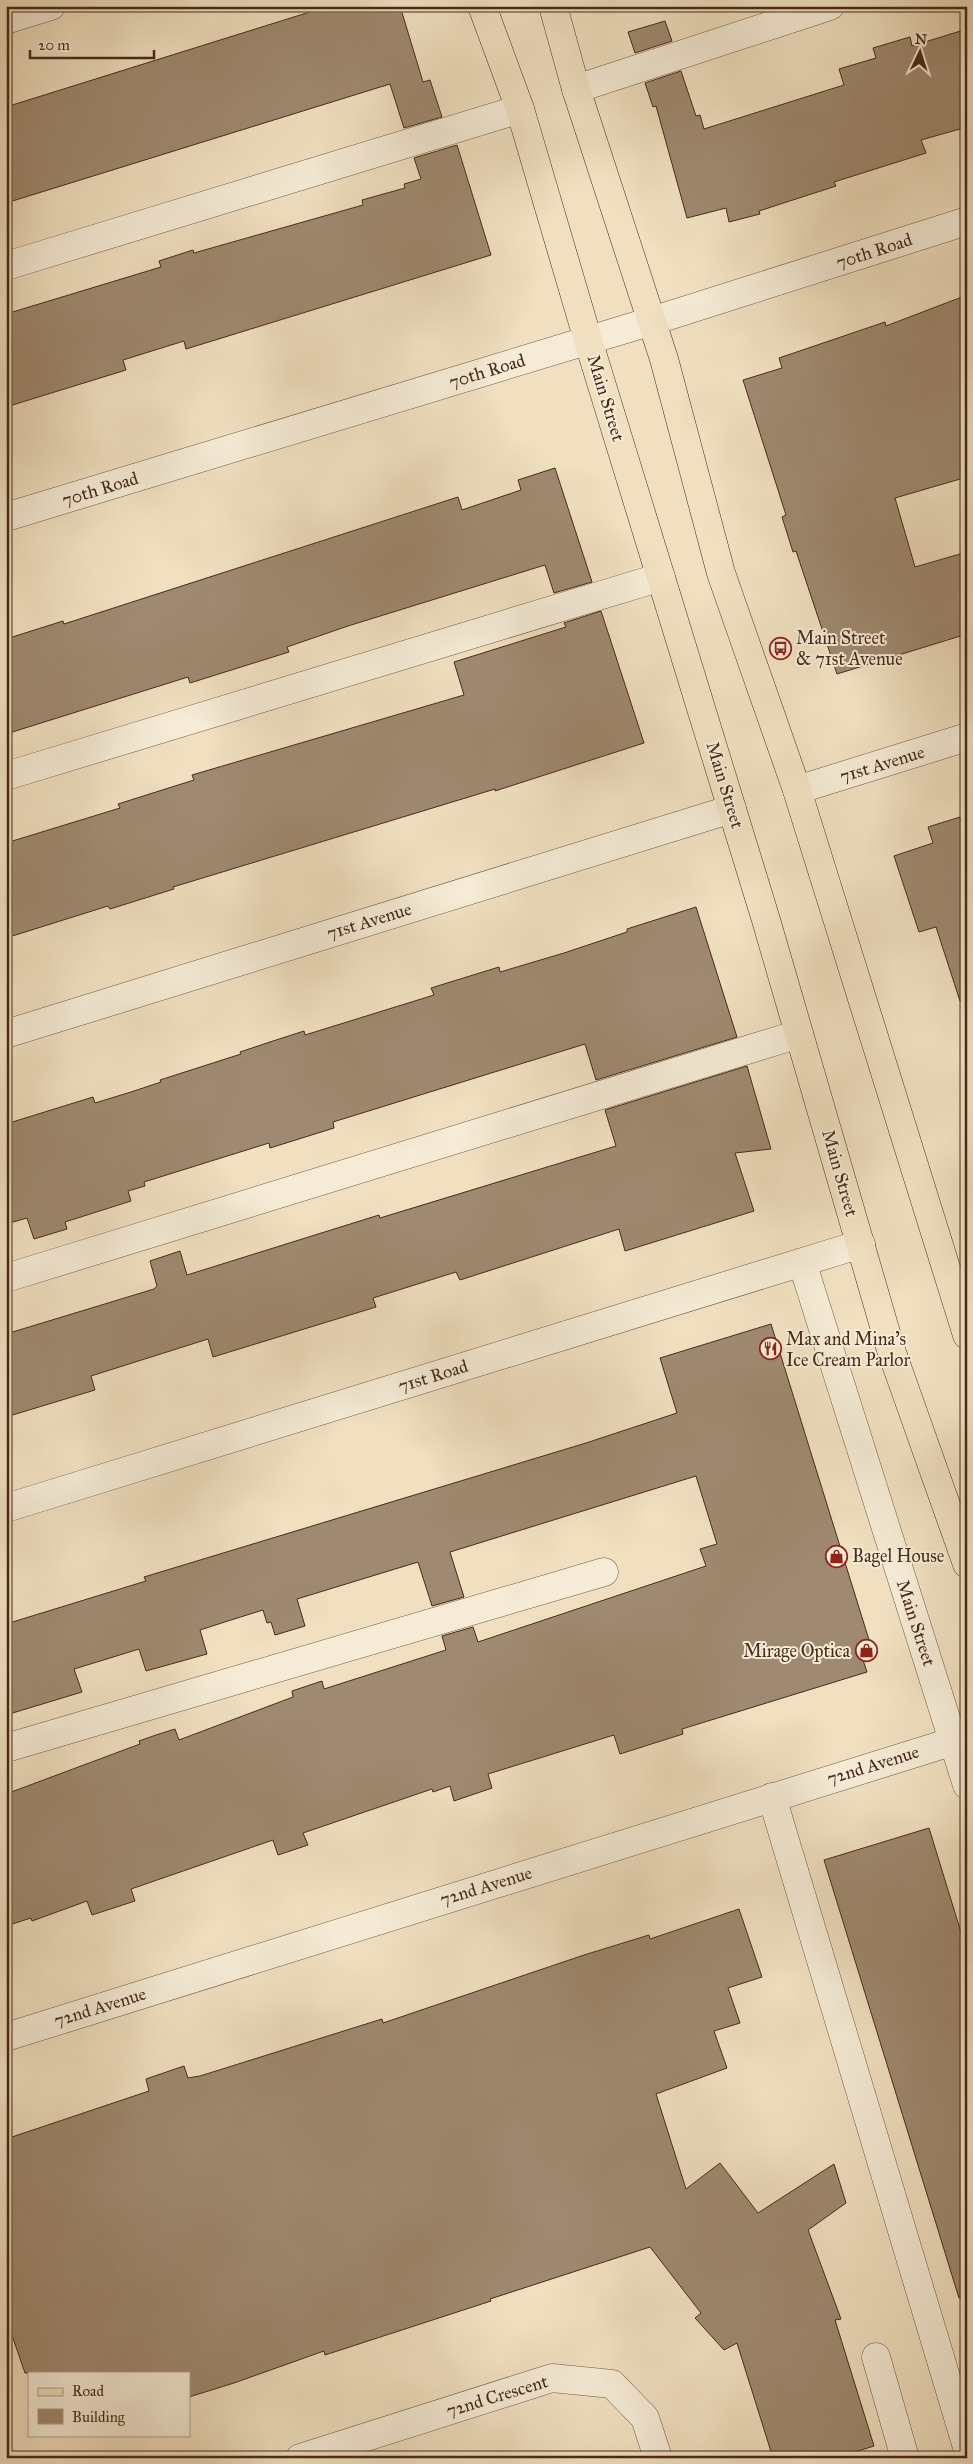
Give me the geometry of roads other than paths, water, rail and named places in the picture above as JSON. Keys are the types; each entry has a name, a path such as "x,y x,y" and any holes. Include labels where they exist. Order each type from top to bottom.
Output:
{"main road":[{"name":"Main Street","path":"482,6 520,109 588,340 732,810 892,1350 967,1564"},
{"path":"553,6 576,88 664,359 721,573 797,790 967,1335"}],"street":[{"path":"6,20 51,6"},
{"path":"576,88 830,6"},
{"path":"6,266 520,109"},
{"name":"70th Road","path":"6,518 652,321 967,221"},
{"path":"6,776 661,577"},
{"name":"71st Avenue","path":"797,790 967,737"},
{"name":"71st Avenue","path":"6,1034 732,810"},
{"path":"6,1278 799,1034"},
{"name":"71st Road","path":"6,1508 861,1244"},
{"name":"Main Street","path":"802,1262 960,1738 967,1785"},
{"path":"6,1748 604,1572"},
{"name":"72nd Avenue","path":"6,2037 960,1738"},
{"path":"772,1797 967,2447"},
{"path":"876,2357 905,2458"},
{"name":"72nd Crescent","path":"300,2458 552,2378 612,2384 645,2418 658,2458"}],"place":[{"name":"Main Street & 71st Avenue","path":"780,648"},
{"name":"Max and Mina's Ice Cream Parlor","path":"770,1349"},
{"name":"Bagel House","path":"836,1556"},
{"name":"Mirage Optica","path":"866,1651"}]}
